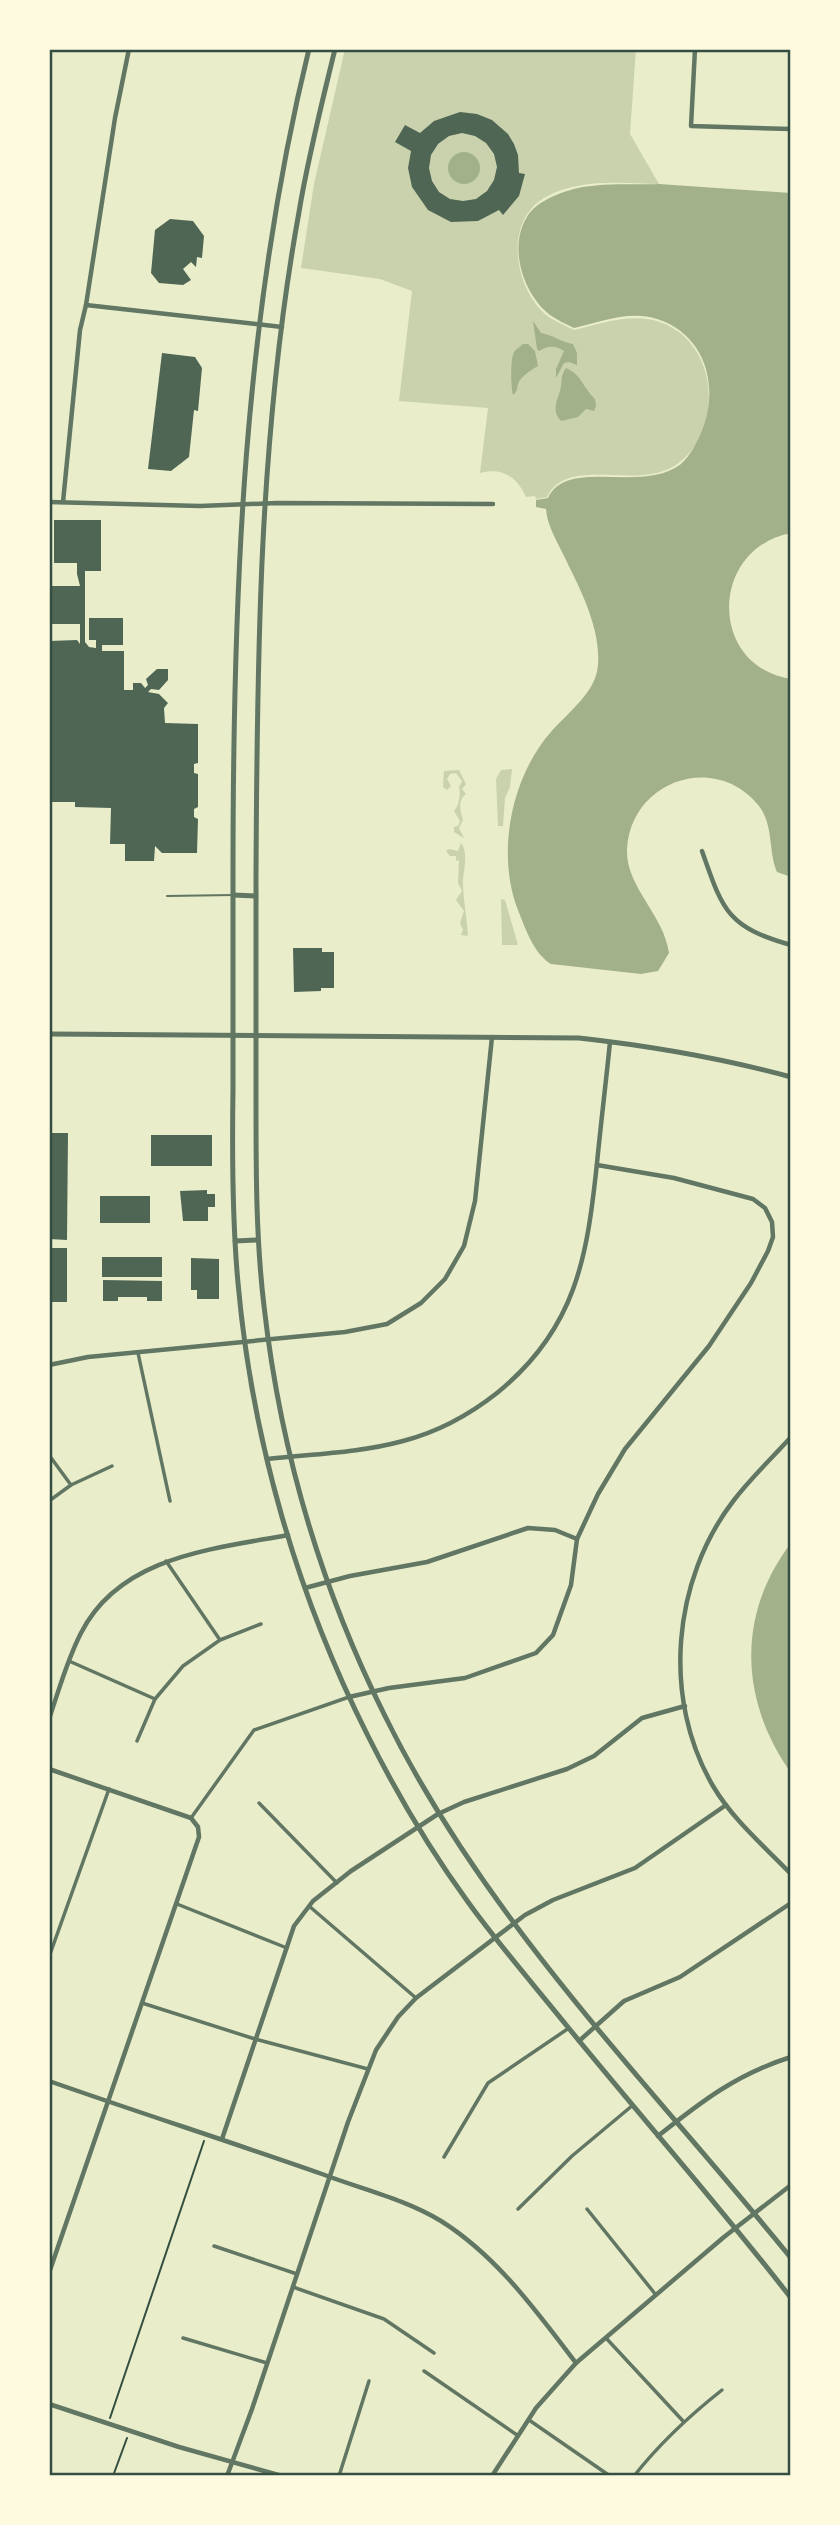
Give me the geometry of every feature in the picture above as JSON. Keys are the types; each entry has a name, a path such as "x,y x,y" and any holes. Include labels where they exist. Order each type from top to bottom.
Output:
{"street":[{"path":"63,502 79,340 115,118 129,49"},
{"path":"309,49 290,131 260,324 242,505 235,648 234,1241 245,1342 267,1459 305,1588 349,1697 380,1760 418,1826 466,1899 495,1937 791,2298"},
{"path":"335,49 301,199 282,327 264,504 258,642 258,1240 268,1340 291,1456 328,1582 348,1637 400,1746 438,1814 514,1924 791,2259"},
{"path":"695,49 691,126 791,129"},
{"path":"86,304 282,327"},
{"path":"49,502 200,506 493,503"},
{"path":"702,851 723,904 732,918 745,928 791,945"},
{"path":"233,895 256,896"},
{"path":"49,1034 568,1038 714,1057 791,1077"},
{"path":"49,1365 82,1358 345,1332 387,1324 421,1303 445,1279 464,1246 475,1201 492,1037"},
{"path":"267,1459 370,1448 422,1435 473,1410 515,1377 549,1336 572,1294 590,1233 610,1042"},
{"path":"191,1818 254,1730 373,1691 465,1678 536,1653 553,1635 571,1585 577,1539 598,1494 625,1449 709,1346 751,1283 773,1237 772,1222 765,1208 753,1199 685,1180 597,1165"},
{"path":"234,1241 258,1240"},
{"path":"138,1353 170,1501"},
{"path":"791,1437 733,1501 711,1537 695,1572 685,1607 680,1646 680,1675 685,1706 701,1760 713,1786 755,1838 791,1874"},
{"path":"49,1455 71,1485"},
{"path":"49,1501 71,1485 112,1466"},
{"path":"305,1588 427,1562 528,1528 555,1530 577,1539"},
{"path":"49,1719 82,1631 110,1595 141,1573 166,1561 288,1535"},
{"path":"166,1561 220,1640"},
{"path":"137,1741 155,1699 183,1666 220,1640 261,1624"},
{"path":"69,1661 155,1699"},
{"path":"222,2139 294,1926 309,1906 337,1883 438,1814 464,1802 567,1769 594,1756 642,1717 685,1706"},
{"path":"49,1769 191,1818 198,1827 198,1844 49,2273"},
{"path":"49,1957 109,1789"},
{"path":"259,1803 337,1883"},
{"path":"227,2476 368,2069 387,2032 416,1998 514,1924 553,1900 635,1868 726,1805"},
{"path":"579,2041 624,2001 680,1977 791,1903"},
{"path":"177,1904 287,1948"},
{"path":"309,1906 416,1998"},
{"path":"142,2003 255,2039 368,2069"},
{"path":"444,2157 488,2083 569,2028"},
{"path":"658,2136 728,2083 761,2067 791,2057"},
{"path":"49,2081 330,2177 408,2205 441,2221 498,2268 529,2302 576,2363"},
{"path":"518,2209 572,2156 633,2105"},
{"path":"492,2476 528,2419 576,2363 753,2213 791,2185"},
{"path":"587,2209 656,2295"},
{"path":"214,2246 298,2274"},
{"path":"293,2287 384,2319 434,2353"},
{"path":"183,2338 267,2363"},
{"path":"606,2338 683,2421"},
{"path":"424,2371 517,2435"},
{"path":"339,2476 369,2381"},
{"path":"634,2476 655,2449 683,2421 722,2390"},
{"path":"49,2404 129,2431 282,2476"},
{"path":"528,2419 610,2476"}],"lane":[{"path":"167,895 233,895"}],"path":[{"path":"108,2424 206,2134"},
{"path":"113,2476 129,2431"}],"shaded area":[{"path":"345,49 636,49 630,134 659,184 585,185 571,187 544,198 531,209 523,222 518,254 526,287 534,302 555,321 574,330 623,319 643,318 674,329 691,343 702,362 708,383 709,405 695,446 680,462 664,471 646,475 572,477 557,484 547,497 526,497 508,475 495,471 480,473 488,408 399,401 412,291 380,279 301,268 314,184"},
{"path":"464,152 475,157 480,168 475,179 464,184 453,179 448,168 453,157"},
{"path":"659,184 791,193 791,533 764,543 745,561 733,583 729,607 733,631 744,653 764,670 791,679 791,877 777,872 764,814 741,789 720,780 699,778 678,782 658,791 643,806 632,826 627,850 632,876 660,926 669,953 658,971 641,974 551,964 531,940 511,888 508,841 511,817 525,772 550,733 586,694 592,685 598,665 596,636 588,608 552,532 546,509 536,507 536,500 548,498 558,486 571,480 588,477 647,476 665,472 681,464 690,454 707,416 709,382 698,350 688,337 657,319 626,316 574,328 550,315 540,306 526,283 521,269 519,242 521,229 530,212 556,195 589,186"},
{"path":"533,321 541,333 573,344 577,353 577,365 564,363 556,378 556,369 564,351 551,347 539,351"},
{"path":"523,344 528,344 535,351 538,366 520,380 513,395 513,356"},
{"path":"566,368 579,378 595,399 596,406 594,411 586,409 578,417 561,421 556,408 562,375"},
{"path":"512,769 510,787 505,798 503,826 498,826 496,779 501,770"},
{"path":"459,770 466,784 462,789 466,794 461,803 463,820 459,828 464,838 454,832 454,827 458,826 460,821 454,811 462,781 456,773 450,774 447,779 451,786 447,790 443,787 444,771"},
{"path":"461,843 465,857 463,888 468,936 461,935 463,930 460,923 464,911 456,900 462,891 458,883 459,860 456,861 456,856 450,856 446,851 458,851"},
{"path":"501,899 505,900 518,945 502,945"},
{"path":"791,1543 791,1773 774,1745 762,1717 754,1688 751,1658 753,1628 761,1599 773,1571"}],"building":[{"path":"460,112 477,114 492,120 508,134 518,155 519,173 525,174 519,196 503,215 499,210 478,221 451,222 428,210 412,187 408,168 411,151 395,142 405,125 420,133 434,121","holes":["462,133 475,136 486,143 494,154 497,167 494,180 487,191 476,199 450,199 439,192 432,181 429,168 431,155 438,144 449,136"]},
{"path":"170,219 193,221 204,236 202,258 197,257 196,267 191,262 183,269 191,280 183,285 159,283 151,273 155,230"},
{"path":"162,353 195,357 202,368 198,411 194,410 189,457 171,471 148,469"},
{"path":"54,520 101,520 101,571 85,571 85,642 89,647 96,648 96,640 89,640 89,618 123,618 123,645 102,645 102,651 124,651 124,690 133,690 133,683 141,683 145,688 148,685 146,679 157,669 168,669 168,680 159,690 151,689 148,692 159,694 168,703 164,708 165,723 198,724 198,763 194,764 194,773 198,774 198,807 194,809 194,817 198,819 197,853 162,853 155,846 154,861 125,861 125,844 110,844 111,808 75,807 75,802 49,802 49,641 77,640 80,644 80,624 49,624 49,586 80,586 77,563 54,563"},
{"path":"293,948 322,948 322,952 334,952 334,988 294,992"},
{"path":"49,1133 68,1133 67,1240 49,1239"},
{"path":"151,1135 212,1135 212,1166 151,1166"},
{"path":"207,1190 207,1194 215,1194 215,1207 208,1207 208,1221 183,1221 180,1191"},
{"path":"100,1196 150,1196 150,1223 100,1223"},
{"path":"49,1248 67,1248 67,1302 49,1302"},
{"path":"102,1257 162,1257 162,1277 102,1277"},
{"path":"191,1258 219,1259 219,1299 197,1299 197,1290 191,1290"},
{"path":"103,1280 162,1281 162,1301 147,1301 147,1297 118,1297 118,1301 103,1301"}]}
